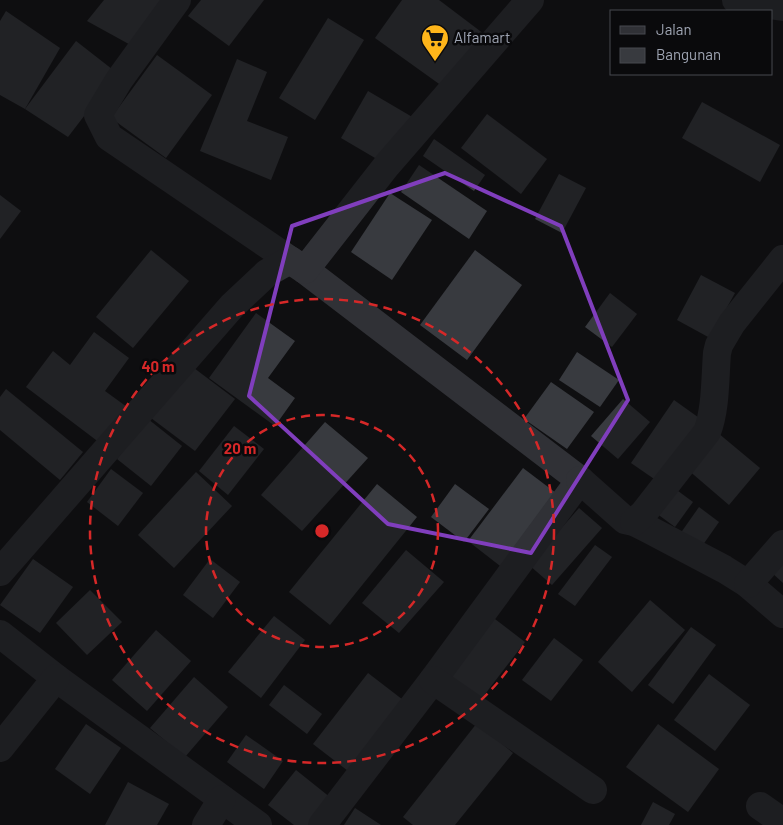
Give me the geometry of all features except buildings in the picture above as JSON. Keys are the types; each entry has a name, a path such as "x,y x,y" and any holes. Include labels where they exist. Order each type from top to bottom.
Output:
{"street":[{"path":"177,0 119,80 98,115 110,137 297,265 580,480 625,520 634,522 724,569 748,584 783,614"},
{"path":"0,572 232,306 267,273 297,265 387,165 530,0"},
{"path":"736,0 783,7"},
{"path":"634,522 643,514 707,432 711,423 719,345 732,323 783,259"},
{"path":"322,825 580,480"},
{"path":"748,584 783,544"},
{"path":"0,634 56,678 258,825"},
{"path":"0,748 56,678"},
{"path":"432,680 594,790"},
{"path":"206,825 222,799"},
{"path":"760,806 783,822"}],"highlighted area":[{"path":"445,173 561,226 628,400 531,553 388,524 249,396 292,226"}],"place":[{"name":"Alfamart","path":"435,62"}]}
